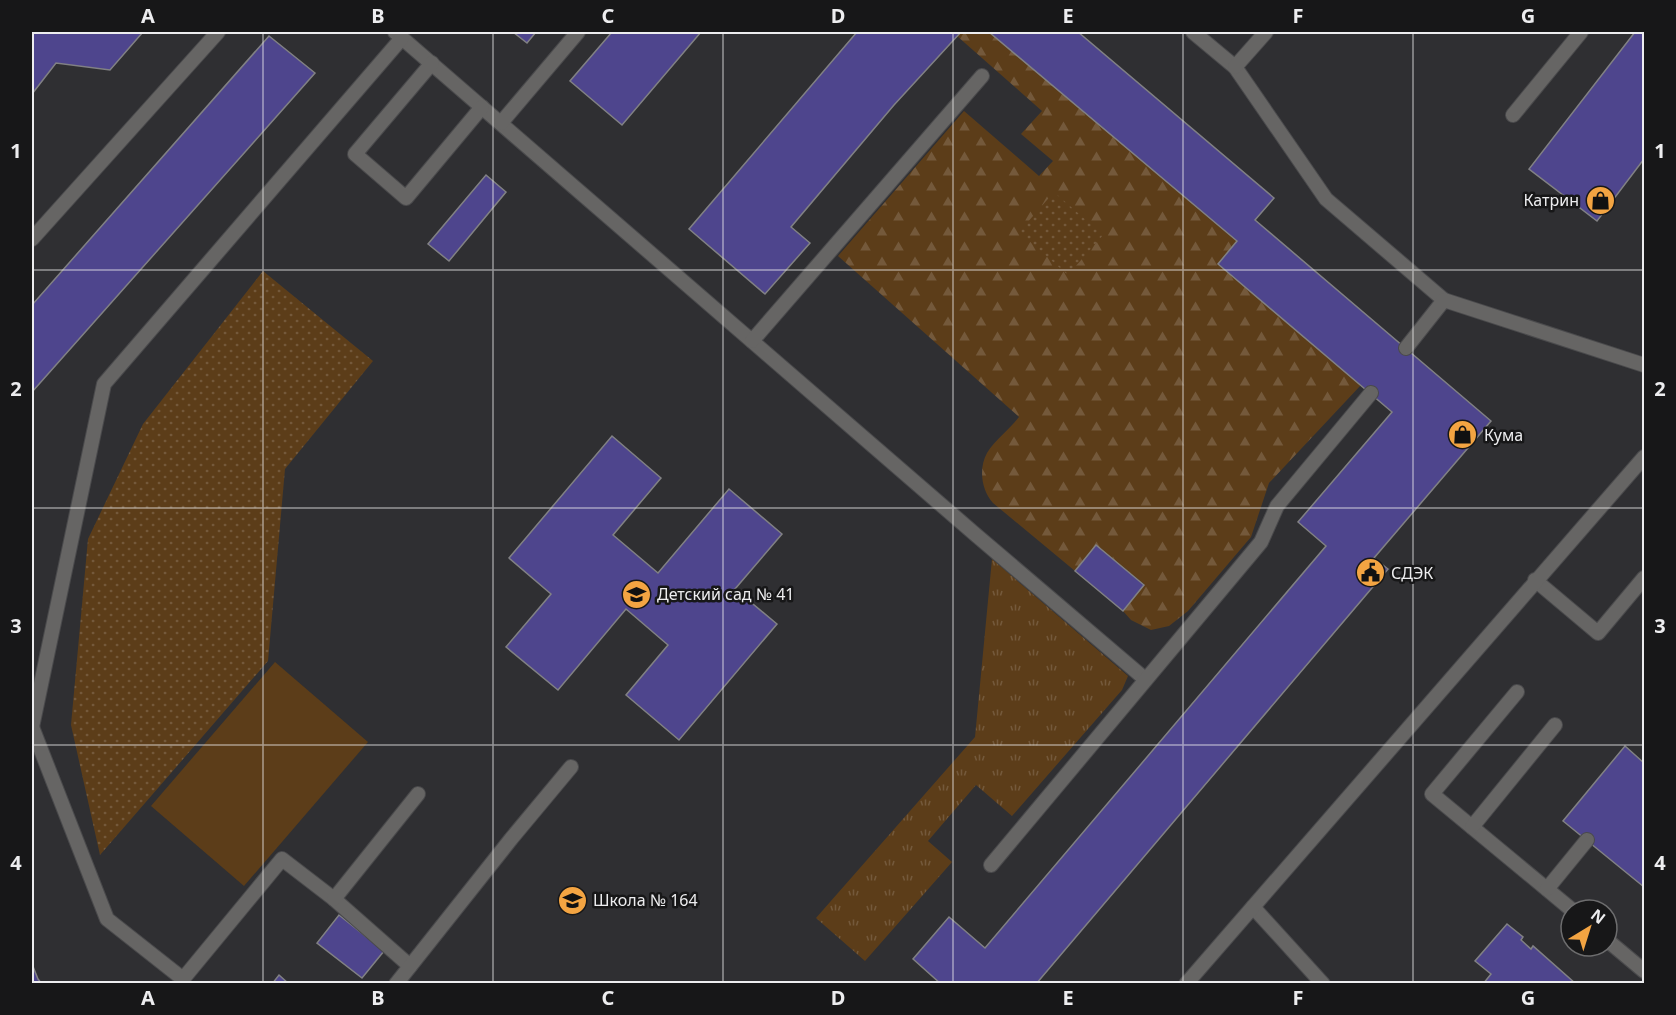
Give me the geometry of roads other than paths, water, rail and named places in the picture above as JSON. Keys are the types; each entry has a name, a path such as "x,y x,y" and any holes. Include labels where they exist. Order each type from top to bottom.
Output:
{"lane":[{"path":"32,239 218,32"},
{"path":"501,123 578,32"},
{"path":"1193,32 1235,67 1326,199 1444,300 1644,365"},
{"path":"1235,67 1266,32"},
{"path":"1513,115 1581,32"},
{"path":"410,966 334,899 282,859 183,979 107,919 32,727 104,384 398,35 1145,679"},
{"path":"432,63 355,154 406,198 482,107"},
{"path":"752,341 982,76"},
{"path":"1406,348 1444,300"},
{"path":"991,865 1261,542 1277,506 1371,393"},
{"path":"1186,984 1644,457"},
{"path":"1535,580 1598,633 1644,578"},
{"path":"1517,692 1432,794 1559,899"},
{"path":"1472,827 1555,725"},
{"path":"396,984 571,767"},
{"path":"334,899 418,794"},
{"path":"1547,889 1587,840"},
{"path":"1253,907 1323,984"},
{"path":"1619,949 1644,971"}],"place":[{"name":"Катрин","path":"1600,200"},
{"name":"Кума","path":"1463,435"},
{"name":"СДЭК","path":"1370,573"},
{"name":"Детский сад № 41","path":"636,594"},
{"name":"Школа № 164","path":"572,900"}]}
